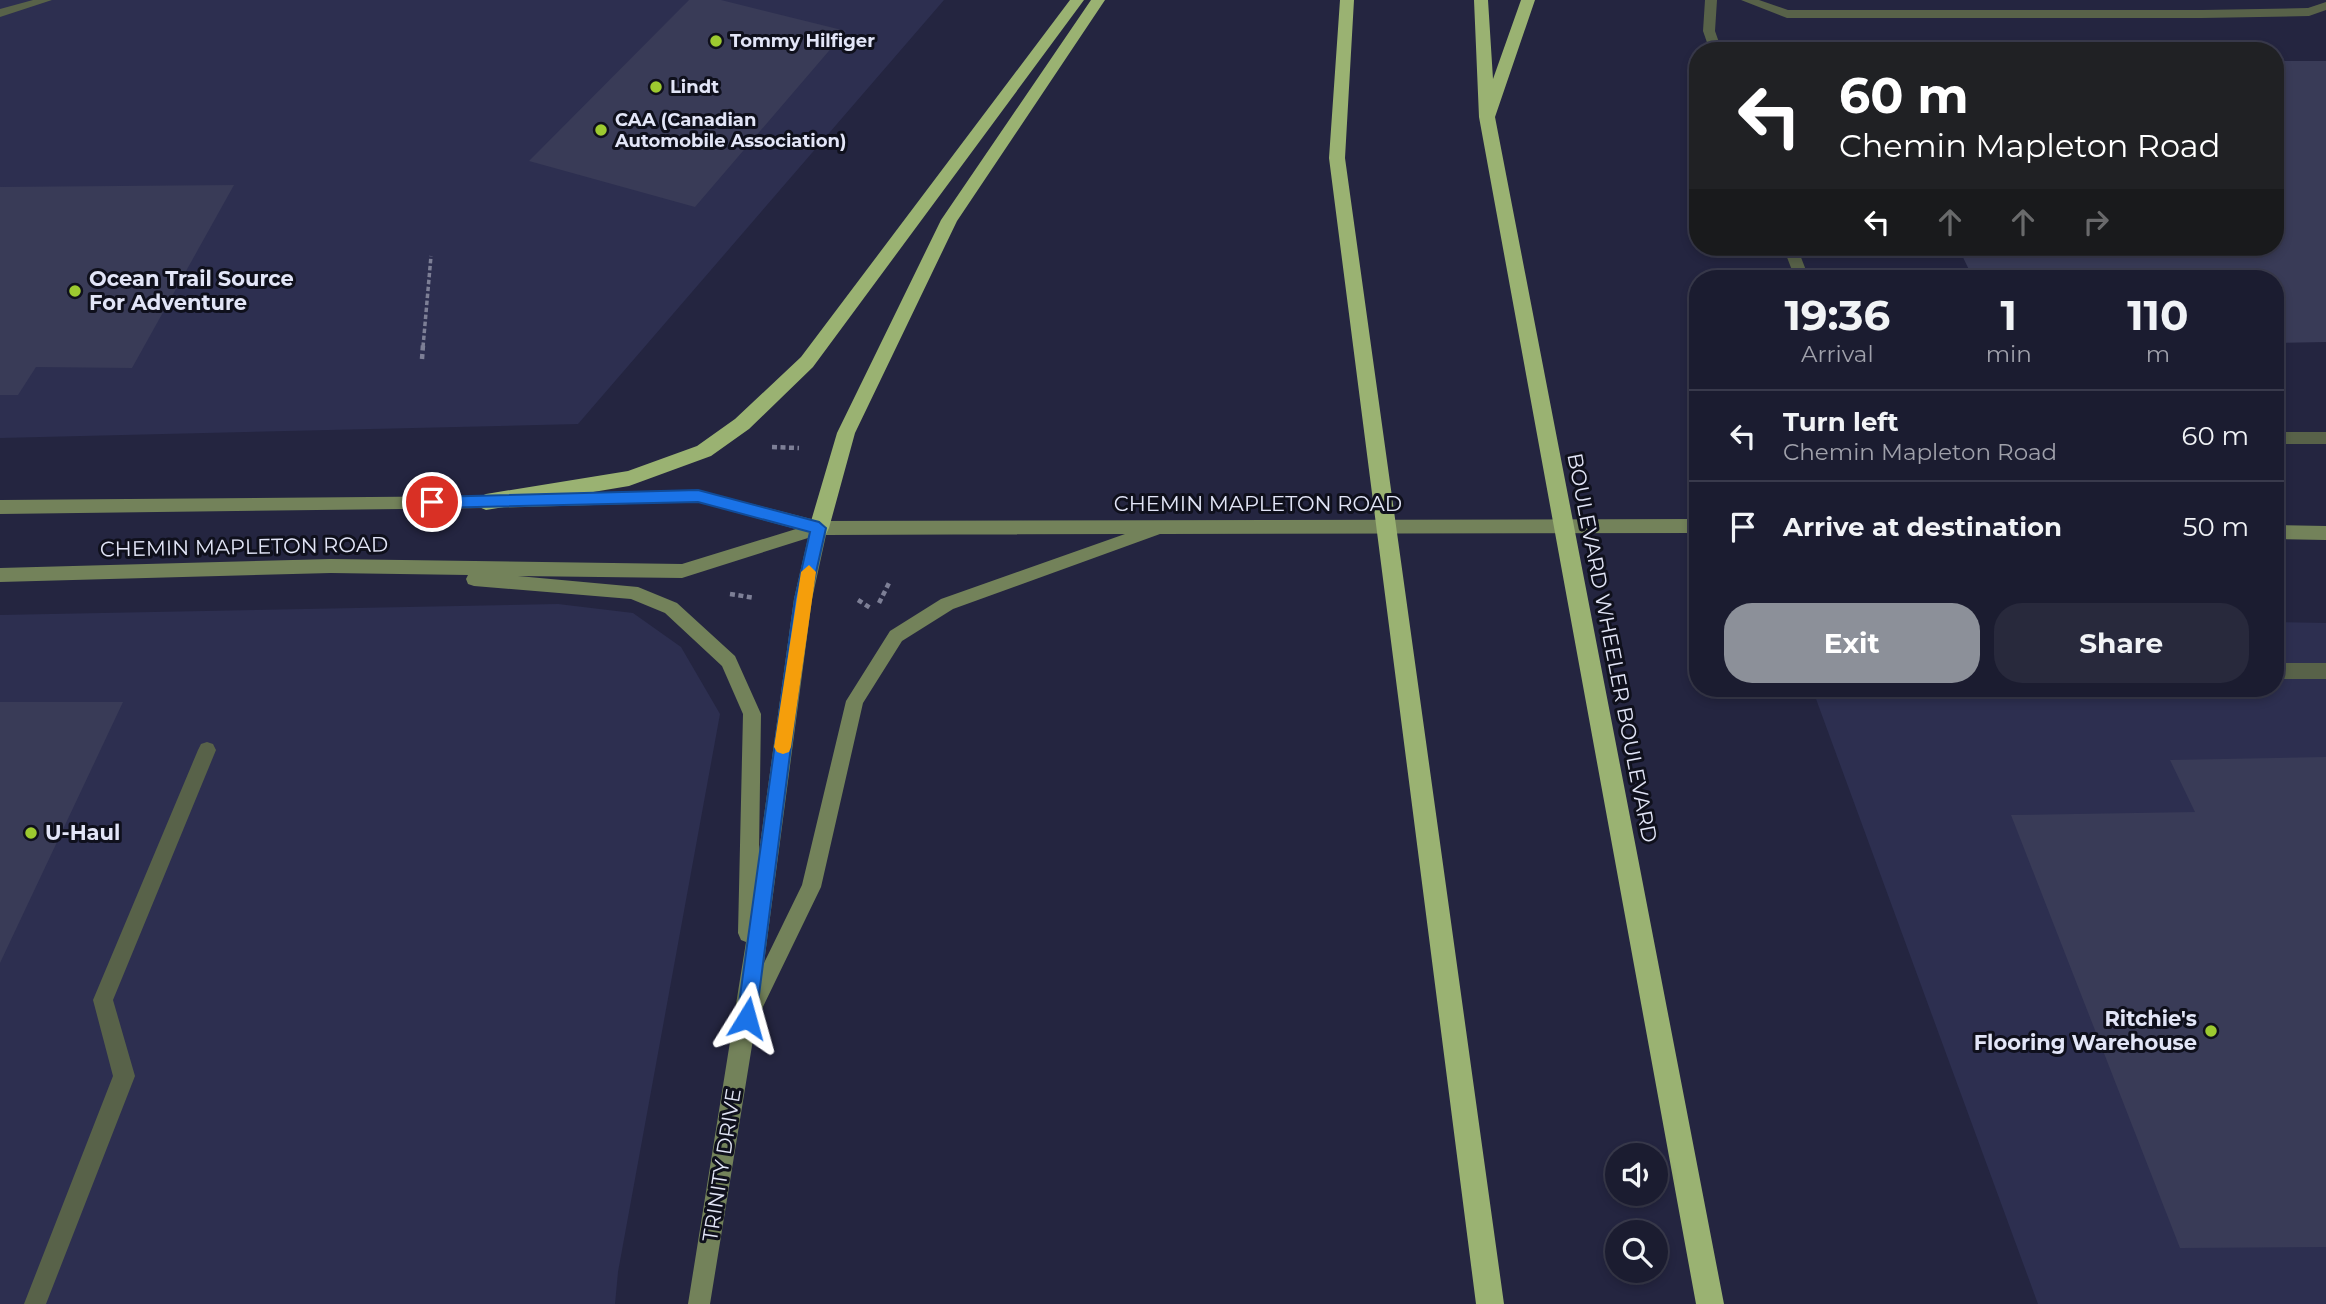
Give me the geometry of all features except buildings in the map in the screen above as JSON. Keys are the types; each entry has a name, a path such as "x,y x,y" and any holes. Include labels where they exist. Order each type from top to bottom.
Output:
{"highway":[{"path":"486,502 629,478 704,451 742,424 807,362 1077,0"},
{"path":"819,528 846,433 949,220 1098,0"},
{"path":"1347,0 1337,158 1490,1304"},
{"name":"BOULEVARD WHEELER BOULEVARD","path":"1481,0 1487,117 1710,1304"},
{"path":"1487,117 1528,0"}],"main road":[{"name":"CHEMIN MAPLETON ROAD","path":"0,507 486,502 698,496 819,528 1689,526"},
{"path":"747,1018 811,887 855,701 896,636 947,604 1168,526"},
{"name":"CHEMIN MAPLETON ROAD","path":"0,575 331,566 682,571 819,528"},
{"name":"TRINITY DRIVE","path":"699,1304 747,1018 803,599 819,528"},
{"path":"2284,532 2326,533"},
{"path":"331,566 632,592 671,608 729,661 752,714 747,1018"}],"street":[{"path":"0,13 46,0"},
{"path":"1711,0 1709,31 1713,42"},
{"path":"1747,0 1787,15 2202,14 2309,12 2326,6"},
{"path":"2284,438 2326,438"},
{"path":"2284,671 2326,671"},
{"path":"35,1304 124,1076 103,1000 207,750"}],"path":[{"path":"422,359 432,256"},
{"path":"876,611 889,583"}],"shaded area":[{"path":"0,0 944,0 578,424 0,438"},
{"path":"558,604 633,613 681,647 720,714 618,1272 615,1304 0,1304 0,615"},
{"path":"2284,622 2326,623 2326,1304 2038,1304 1815,697 2284,697"}],"slow traffic":[{"path":"783,747 809,572"}],"place":[{"name":"Tommy Hilfiger","path":"716,41"},
{"name":"Lindt","path":"656,87"},
{"name":"CAA (Canadian Automobile Association)","path":"601,130"},
{"name":"Ocean Trail Source For Adventure","path":"75,291"},
{"name":"U-Haul","path":"31,833"},
{"name":"Ritchie's Flooring Warehouse","path":"2211,1031"}],"route":[{"path":"432,502 698,496 819,528 803,599 747,1018"}]}
